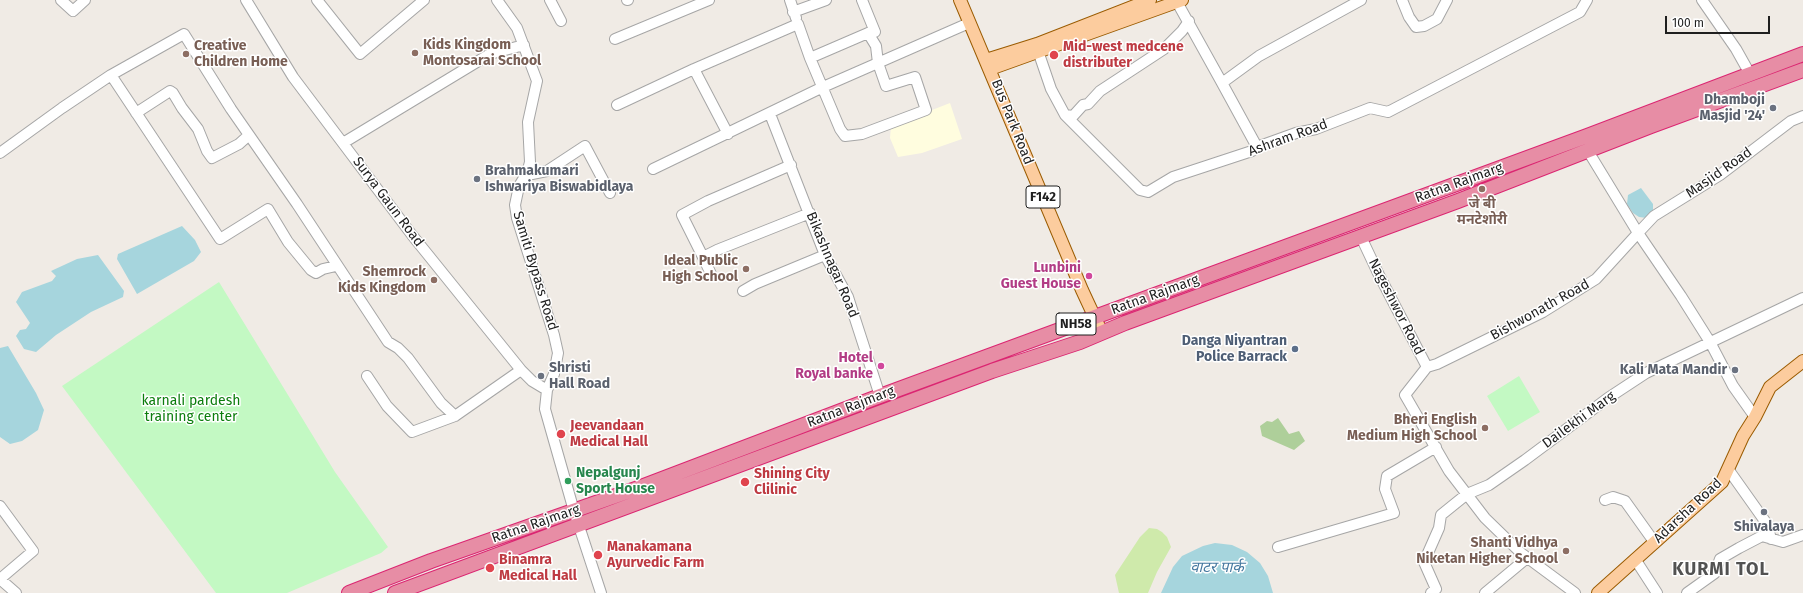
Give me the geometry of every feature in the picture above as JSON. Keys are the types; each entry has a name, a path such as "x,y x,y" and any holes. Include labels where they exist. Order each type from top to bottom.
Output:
{"highway":[{"name":"Ratna Rajmarg","path":"396,593 579,526 992,370 1102,333 1125,323 1588,151 1752,80 1803,54"},
{"name":"Ratna Rajmarg","path":"349,593 459,550 574,511 880,396 1587,136 1752,80 1803,70"},
{"path":"832,415 838,428"}],"main road":[{"name":"Bus Park Road","path":"960,0 1102,333"},
{"path":"988,64 1150,0"},
{"path":"988,64 1038,51 1180,1"},
{"name":"Adarsha Road","path":"1598,593 1722,482 1743,436 1770,388 1803,360"}],"street":[{"path":"61,0 73,11 85,0"},
{"name":"Surya Gaun Road","path":"248,0 294,77 412,235 521,370 532,381 547,390"},
{"path":"317,0 360,54 424,0"},
{"name":"Samiti Bypass Road","path":"497,0 517,28 536,81 528,122 530,162 527,172 519,186 516,205 517,218 554,335 556,347 557,364 547,390 545,409 574,511 601,593"},
{"path":"550,0 561,21"},
{"path":"615,39 708,0"},
{"path":"790,0 810,58 840,129 845,136 862,134 926,110 915,77 886,86 878,63 876,46 868,33"},
{"path":"793,12 826,0"},
{"path":"810,58 868,33 875,32 862,0"},
{"path":"1222,83 1259,56 1361,0"},
{"path":"1402,0 1409,17 1416,27 1424,26 1437,19 1442,13 1447,0"},
{"name":"Ashram Road","path":"1038,51 1051,89 1065,115 1140,190 1148,192 1173,177 1252,152 1257,147 1296,133 1316,129 1370,108 1388,112 1580,12 1587,0"},
{"path":"1702,0 1736,50 1752,80"},
{"path":"1180,1 1189,21 1257,147"},
{"path":"1065,115 1073,116 1083,105 1088,104 1100,91 1159,52 1171,42 1189,21"},
{"path":"654,169 823,87 970,23"},
{"path":"617,105 694,69 798,24"},
{"path":"0,153 111,75 184,34 249,135 297,204 336,266 388,342 398,348 408,358 441,403 455,416"},
{"path":"343,143 490,54 524,45"},
{"path":"694,69 728,134"},
{"path":"111,75 220,239 268,209 288,242 311,270 316,274 323,269 336,266"},
{"path":"136,112 170,91 173,93 198,129 207,151 212,158 239,144 249,135"},
{"name":"Bikashnagar Road","path":"770,114 810,213 825,256 848,297 880,396"},
{"name":"Masjid Road","path":"1638,233 1654,216 1720,175 1791,122 1803,116"},
{"path":"527,172 532,174 547,171 585,146 610,193"},
{"path":"1588,151 1638,233 1710,342 1733,386 1755,417"},
{"path":"711,274 682,215 708,201 791,165"},
{"path":"703,257 716,250 810,213"},
{"name":"Bishwonath Road","path":"1427,367 1437,364 1543,312 1596,279 1638,233"},
{"name":"Nageshwor Road","path":"1361,236 1378,273 1427,367 1405,395 1449,471 1485,518 1527,558 1575,593"},
{"path":"743,292 755,284 825,256"},
{"name":"Dailekhi Marg","path":"1431,593 1436,589 1424,562 1439,528 1441,515 1467,494 1489,485 1501,477 1608,398 1646,373 1803,298"},
{"path":"367,376 387,406 412,432 455,416 521,370"},
{"path":"1278,547 1394,513 1385,489 1387,476 1436,447"},
{"path":"1728,469 1767,524 1771,539"},
{"path":"1605,500 1613,497 1625,502 1655,543"},
{"path":"0,506 33,551 0,579 16,593"},
{"path":"1686,593 1715,573 1720,560 1762,536 1784,542 1803,535"},
{"path":"1485,593 1527,558"},
{"path":"1635,559 1657,593"}],"shaded area":[{"path":"950,103 962,139 922,153 898,157 890,138 891,126"}],"green space":[{"name":"karnali pardesh training center","path":"219,282 335,472 388,547 381,553 287,593 216,593 62,386"},
{"path":"1519,376 1540,412 1508,431 1487,396"},
{"path":"1278,418 1289,434 1299,431 1305,441 1294,450 1262,436 1260,426 1267,421 1272,422"},
{"path":"1149,528 1157,529 1162,532 1167,537 1171,547 1157,572 1148,593 1119,593 1115,575 1140,537"}],"water":[{"path":"1641,188 1653,204 1653,210 1647,218 1639,217 1633,213 1627,204 1628,195"},
{"path":"182,226 195,240 201,252 194,261 137,294 117,259 118,254"},
{"path":"98,255 124,291 123,297 91,312 56,335 36,352 24,349 16,336 20,330 26,329 30,323 16,302 22,292 52,281 56,276 51,271 77,259"},
{"path":"8,346 36,393 44,410 38,430 22,441 10,444 0,437 0,348"},
{"name":"वाटर पार्क","path":"1215,543 1232,545 1247,552 1260,563 1268,576 1273,593 1161,593 1173,567 1182,556 1203,546"}],"place":[{"name":"Kids Kingdom Montosarai School","path":"415,53"},
{"name":"Creative Children Home","path":"186,54"},
{"name":"Mid-west medcene distributer","path":"1054,55"},
{"name":"Dhamboji Masjid '24'","path":"1773,108"},
{"name":"Brahmakumari Ishwariya Biswabidlaya","path":"477,179"},
{"name":"जे बी मनटेशोरी","path":"1482,189"},
{"name":"Ideal Public High School","path":"746,269"},
{"name":"Lunbini Guest House","path":"1089,276"},
{"name":"Shemrock Kids Kingdom","path":"434,280"},
{"name":"Danga Niyantran Police Barrack","path":"1295,349"},
{"name":"Hotel Royal banke","path":"881,366"},
{"name":"Kali Mata Mandir","path":"1735,370"},
{"name":"Shristi Hall Road","path":"541,376"},
{"name":"Bheri English Medium High School","path":"1485,428"},
{"name":"Jeevandaan Medical Hall","path":"561,434"},
{"name":"Nepalgunj Sport House","path":"568,481"},
{"name":"Shining City Clilinic","path":"745,482"},
{"name":"Shivalaya","path":"1764,512"},
{"name":"Shanti Vidhya Niketan Higher School","path":"1566,551"},
{"name":"Manakamana Ayurvedic Farm","path":"598,555"},
{"name":"Binamra Medical Hall","path":"490,568"}],"district":[{"name":"KURMI TOL","path":"1721,570"}]}
